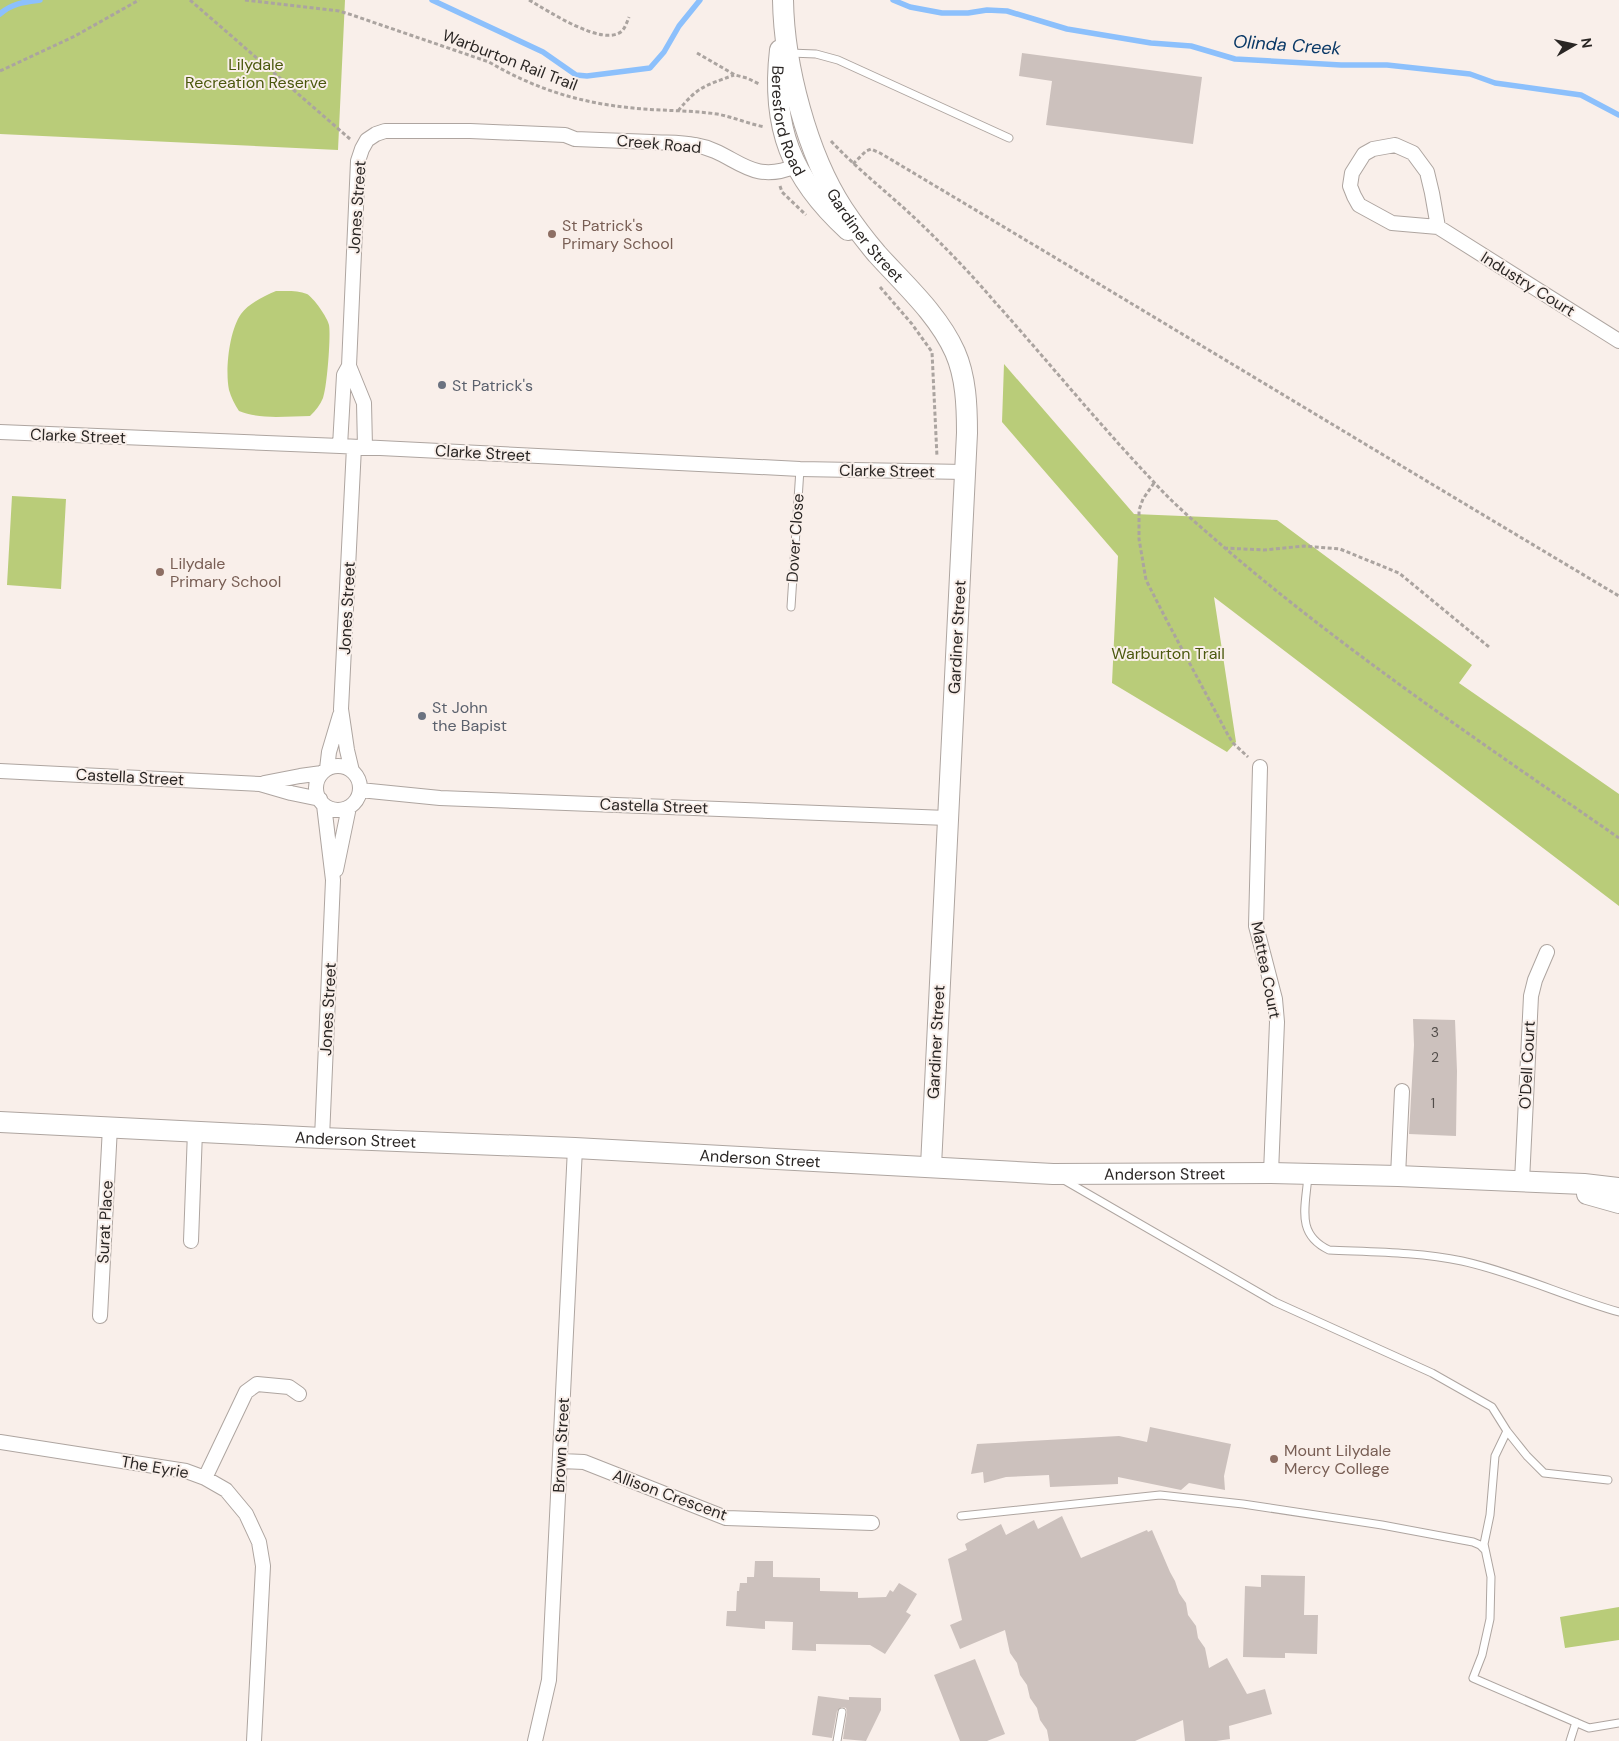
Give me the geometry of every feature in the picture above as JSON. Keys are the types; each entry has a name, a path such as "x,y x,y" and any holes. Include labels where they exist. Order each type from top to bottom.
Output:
{"main road":[{"name":"Beresford Road","path":"783,9 787,53 800,107 816,155"},
{"name":"Beresford Road","path":"783,9 778,78 781,122 786,144 796,166 816,197 831,214 875,252"},
{"name":"Gardiner Street","path":"816,155 842,207 875,252 932,317 955,352 966,398 967,433 931,1166"},
{"name":"Anderson Street","path":"0,1122 575,1148 1053,1174 1272,1173 1398,1176 1522,1180 1619,1188"},
{"name":"Anderson Street","path":"1522,1180 1572,1190 1619,1203"}],"street":[{"name":"Jones Street","path":"353,447 364,403 349,366 358,161 362,149 372,137 385,131 470,131 565,136 575,139"},
{"name":"Creek Road","path":"575,139 694,144 708,148 747,168 761,172 783,170 796,166"},
{"name":"Industry Court","path":"1438,227 1427,172 1413,154 1395,145 1373,149 1364,154 1352,173 1350,186 1360,205 1392,223 1438,227 1619,341"},
{"name":"Jones Street","path":"349,366 344,375 353,447 341,709 352,771"},
{"name":"Clarke Street","path":"0,432 800,469 965,472"},
{"name":"Jones Street","path":"325,771 341,709"},
{"path":"340,766 352,771 360,783 360,790 355,802 350,806 337,810 322,802 316,786 325,771 340,766"},
{"name":"Mattea Court","path":"1260,767 1256,926 1275,1000 1277,1022 1272,1173"},
{"name":"Castella Street","path":"0,771 260,784 322,802"},
{"name":"Castella Street","path":"260,784 325,771"},
{"name":"Castella Street","path":"360,790 440,798 947,818"},
{"name":"Jones Street","path":"322,802 333,880 322,1138"},
{"name":"Jones Street","path":"333,880 350,806"},
{"name":"O'Dell Court","path":"1522,1180 1531,996 1535,980 1547,952"},
{"path":"1398,1176 1402,1090"},
{"name":"Surat Place","path":"100,1316 110,1127"},
{"path":"191,1241 195,1132"},
{"name":"Brown Street","path":"535,1741 549,1680 575,1148"},
{"path":"205,1478 246,1392 257,1384 289,1387 299,1394"},
{"name":"The Eyrie","path":"0,1442 186,1471 205,1478 226,1490 246,1514 259,1542 263,1566 254,1741"},
{"name":"Allison Crescent","path":"561,1461 584,1462 726,1518 872,1523"}],"lane":[{"path":"787,53 816,54 838,60 1009,138"},
{"name":"Dover Close","path":"791,607 800,469"},
{"path":"1053,1174 1275,1302 1432,1373 1492,1407 1507,1431 1544,1473 1608,1480"},
{"path":"1308,1175 1306,1228 1311,1238 1329,1250 1430,1256 1463,1261 1524,1279 1619,1312"},
{"path":"1507,1431 1495,1456 1491,1505 1484,1544 1491,1577 1490,1618 1482,1655 1473,1678 1589,1728 1619,1723"},
{"path":"961,1516 1160,1495 1243,1504 1382,1525 1473,1542 1485,1550"},
{"path":"837,1741 842,1712"},
{"path":"1570,1741 1576,1722"}],"path":[{"path":"0,71 75,36 139,0"},
{"path":"190,0 362,149"},
{"name":"Warburton Rail Trail","path":"245,0 339,11 489,62 517,78 563,96 618,106 717,114 764,127 781,122"},
{"path":"529,0 579,27 602,35 614,36 623,31 628,17"},
{"path":"697,52 734,75 747,78 759,84"},
{"path":"678,111 698,89 734,75"},
{"path":"827,136 853,164 920,223 994,300 1154,483 1224,548 1281,595 1434,710 1619,838"},
{"path":"853,164 863,153 869,150 880,154 1181,332 1316,416 1619,596"},
{"path":"1154,483 1143,499 1139,510 1139,539 1146,580 1228,735 1233,743 1260,767"},
{"path":"1224,548 1264,550 1304,546 1340,549 1399,573 1489,647"}],"green space":[{"name":"Lilydale Recreation Reserve","path":"0,0 345,0 338,150 0,134"},
{"path":"276,291 296,291 307,294 320,308 329,325 329,350 323,398 310,416 274,417 247,414 239,411 229,390 227,372 229,351 237,321 248,307"},
{"name":"Warburton Trail","path":"1004,364 1134,514 1277,520 1472,665 1459,683 1619,794 1619,906 1214,597 1236,742 1227,752 1112,683 1118,556 1002,422"},
{"path":"12,496 66,499 61,589 7,585"},
{"path":"1619,1607 1619,1640 1565,1648 1560,1617"}],"building":[{"path":"1022,53 1202,77 1193,144 1046,125 1052,81 1019,76"},
{"path":"1413,1019 1455,1020 1457,1071 1456,1136 1409,1134 1414,1045"},
{"path":"1150,1427 1231,1444 1224,1476 1225,1490 1189,1483 1181,1490 1118,1477 1118,1484 1050,1487 1049,1475 1006,1477 984,1483 983,1472 971,1474 977,1444 1119,1436 1147,1442"},
{"path":"1062,1516 1081,1558 1147,1530 1148,1532 1152,1530 1179,1593 1186,1603 1188,1615 1196,1626 1198,1638 1205,1648 1209,1668 1227,1658 1247,1694 1265,1689 1272,1714 1229,1726 1230,1739 1216,1741 1185,1741 1183,1720 1135,1741 1049,1741 1047,1730 1030,1698 1027,1685 1020,1675 1017,1663 1010,1653 1005,1630 960,1649 950,1625 962,1620 948,1559 967,1550 965,1544 1001,1524 1006,1535 1034,1520 1038,1529"},
{"path":"755,1561 773,1561 773,1577 820,1578 820,1591 858,1592 858,1598 886,1597 890,1590 893,1592 899,1583 917,1594 906,1612 911,1615 885,1654 870,1645 816,1644 816,1651 792,1650 793,1622 765,1621 765,1629 726,1626 727,1611 736,1611 737,1591 739,1591 740,1583 747,1583 747,1577 754,1577"},
{"path":"1261,1575 1305,1576 1304,1615 1318,1615 1317,1654 1285,1653 1285,1658 1243,1657 1245,1586 1261,1587"},
{"path":"975,1659 1005,1734 987,1741 960,1741 934,1675"},
{"path":"818,1696 849,1700 849,1697 881,1698 881,1710 866,1741 843,1739 847,1712 846,1708 842,1707 837,1711 832,1738 812,1735"}],"waterway":[{"name":"Olinda Creek","path":"0,14 14,5 40,0"},
{"name":"Olinda Creek","path":"432,0 543,52 576,75 587,76 650,68 664,52 679,26 700,0"},
{"name":"Olinda Creek","path":"893,0 910,7 942,13 968,13 987,10 1007,11 1067,29 1151,43 1191,46 1235,59 1341,65 1387,65 1470,74 1495,83 1581,95 1619,115"}],"place":[{"name":"St Patrick's Primary School","path":"552,234"},
{"name":"St Patrick's","path":"442,385"},
{"name":"Lilydale Primary School","path":"160,572"},
{"name":"St John the Bapist","path":"422,716"},
{"name":"Mount Lilydale Mercy College","path":"1274,1459"}]}
